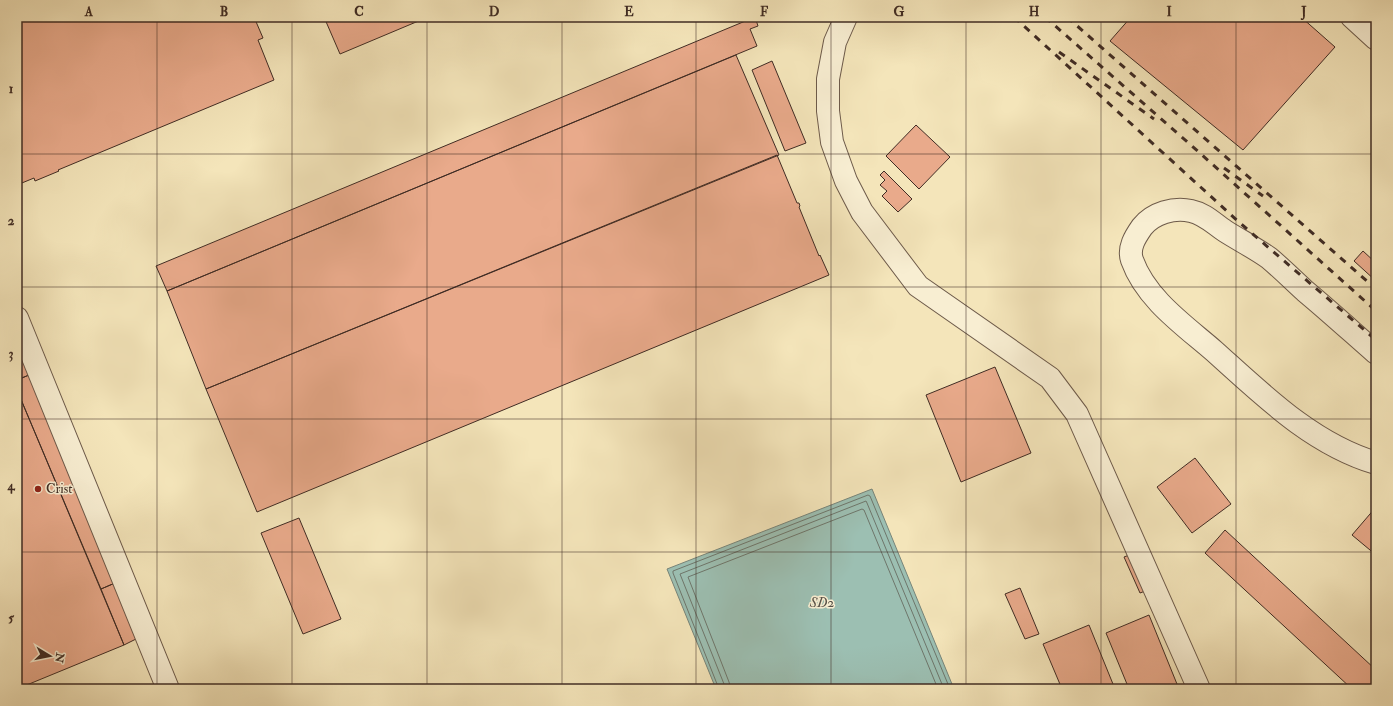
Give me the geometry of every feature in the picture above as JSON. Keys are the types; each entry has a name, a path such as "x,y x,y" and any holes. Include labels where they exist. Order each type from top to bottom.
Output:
{"lane":[{"path":"846,17 834,42 828,79 828,111 832,142 846,181 862,212 918,286 1050,378 1077,414 1199,689"},
{"path":"1352,17 1376,39"},
{"path":"1376,353 1268,257 1217,226 1206,216 1182,209 1171,210 1158,214 1144,224 1136,235 1131,246 1131,258 1139,277 1152,295 1172,315 1273,404 1302,426 1335,446 1376,463"},
{"path":"17,318 168,689"}],"water":[{"name":"SD2","path":"872,489 954,689 716,689 667,569"}],"building":[{"path":"17,17 254,17 263,38 258,40 274,80 35,181 34,178 17,185"},
{"path":"324,17 428,17 340,54"},
{"path":"755,17 758,26 750,29 757,46 167,291 156,266"},
{"path":"1131,17 1301,17 1335,47 1243,150 1110,41"},
{"path":"736,55 779,155 206,389 167,291"},
{"path":"772,61 806,143 785,151 752,70"},
{"path":"916,125 950,157 919,189 886,156"},
{"path":"777,155 797,203 799,203 799,207 819,256 820,255 829,275 257,512 206,389"},
{"path":"884,171 912,199 898,212 882,196 887,191 880,185 885,180 880,175"},
{"path":"1363,251 1376,263 1376,281 1354,261"},
{"path":"17,347 29,375 17,380"},
{"path":"995,367 1031,453 961,482 926,395"},
{"path":"29,375 115,583 101,589 17,390 17,380"},
{"name":"Crist","path":"17,390 124,645 17,689"},
{"path":"1195,458 1231,504 1192,533 1157,487"},
{"path":"1376,507 1376,555 1352,535"},
{"path":"299,518 341,619 303,634 261,533"},
{"path":"1225,530 1376,670 1376,682 1370,689 1352,689 1205,553"},
{"path":"1137,552 1153,588 1140,593 1124,557"},
{"path":"115,583 138,638 124,645 101,589"},
{"path":"1020,588 1039,634 1025,639 1005,594"},
{"path":"1149,615 1179,689 1129,689 1106,633"},
{"path":"1089,625 1115,689 1062,689 1043,644"}],"railway":[{"path":"1014,17 1240,223 1376,340"},
{"path":"1045,17 1376,311"},
{"path":"1067,17 1376,289"},
{"path":"1059,52 1154,119"},
{"path":"1224,168 1263,196"}],"place":[{"name":"Crist","path":"38,489"}]}
